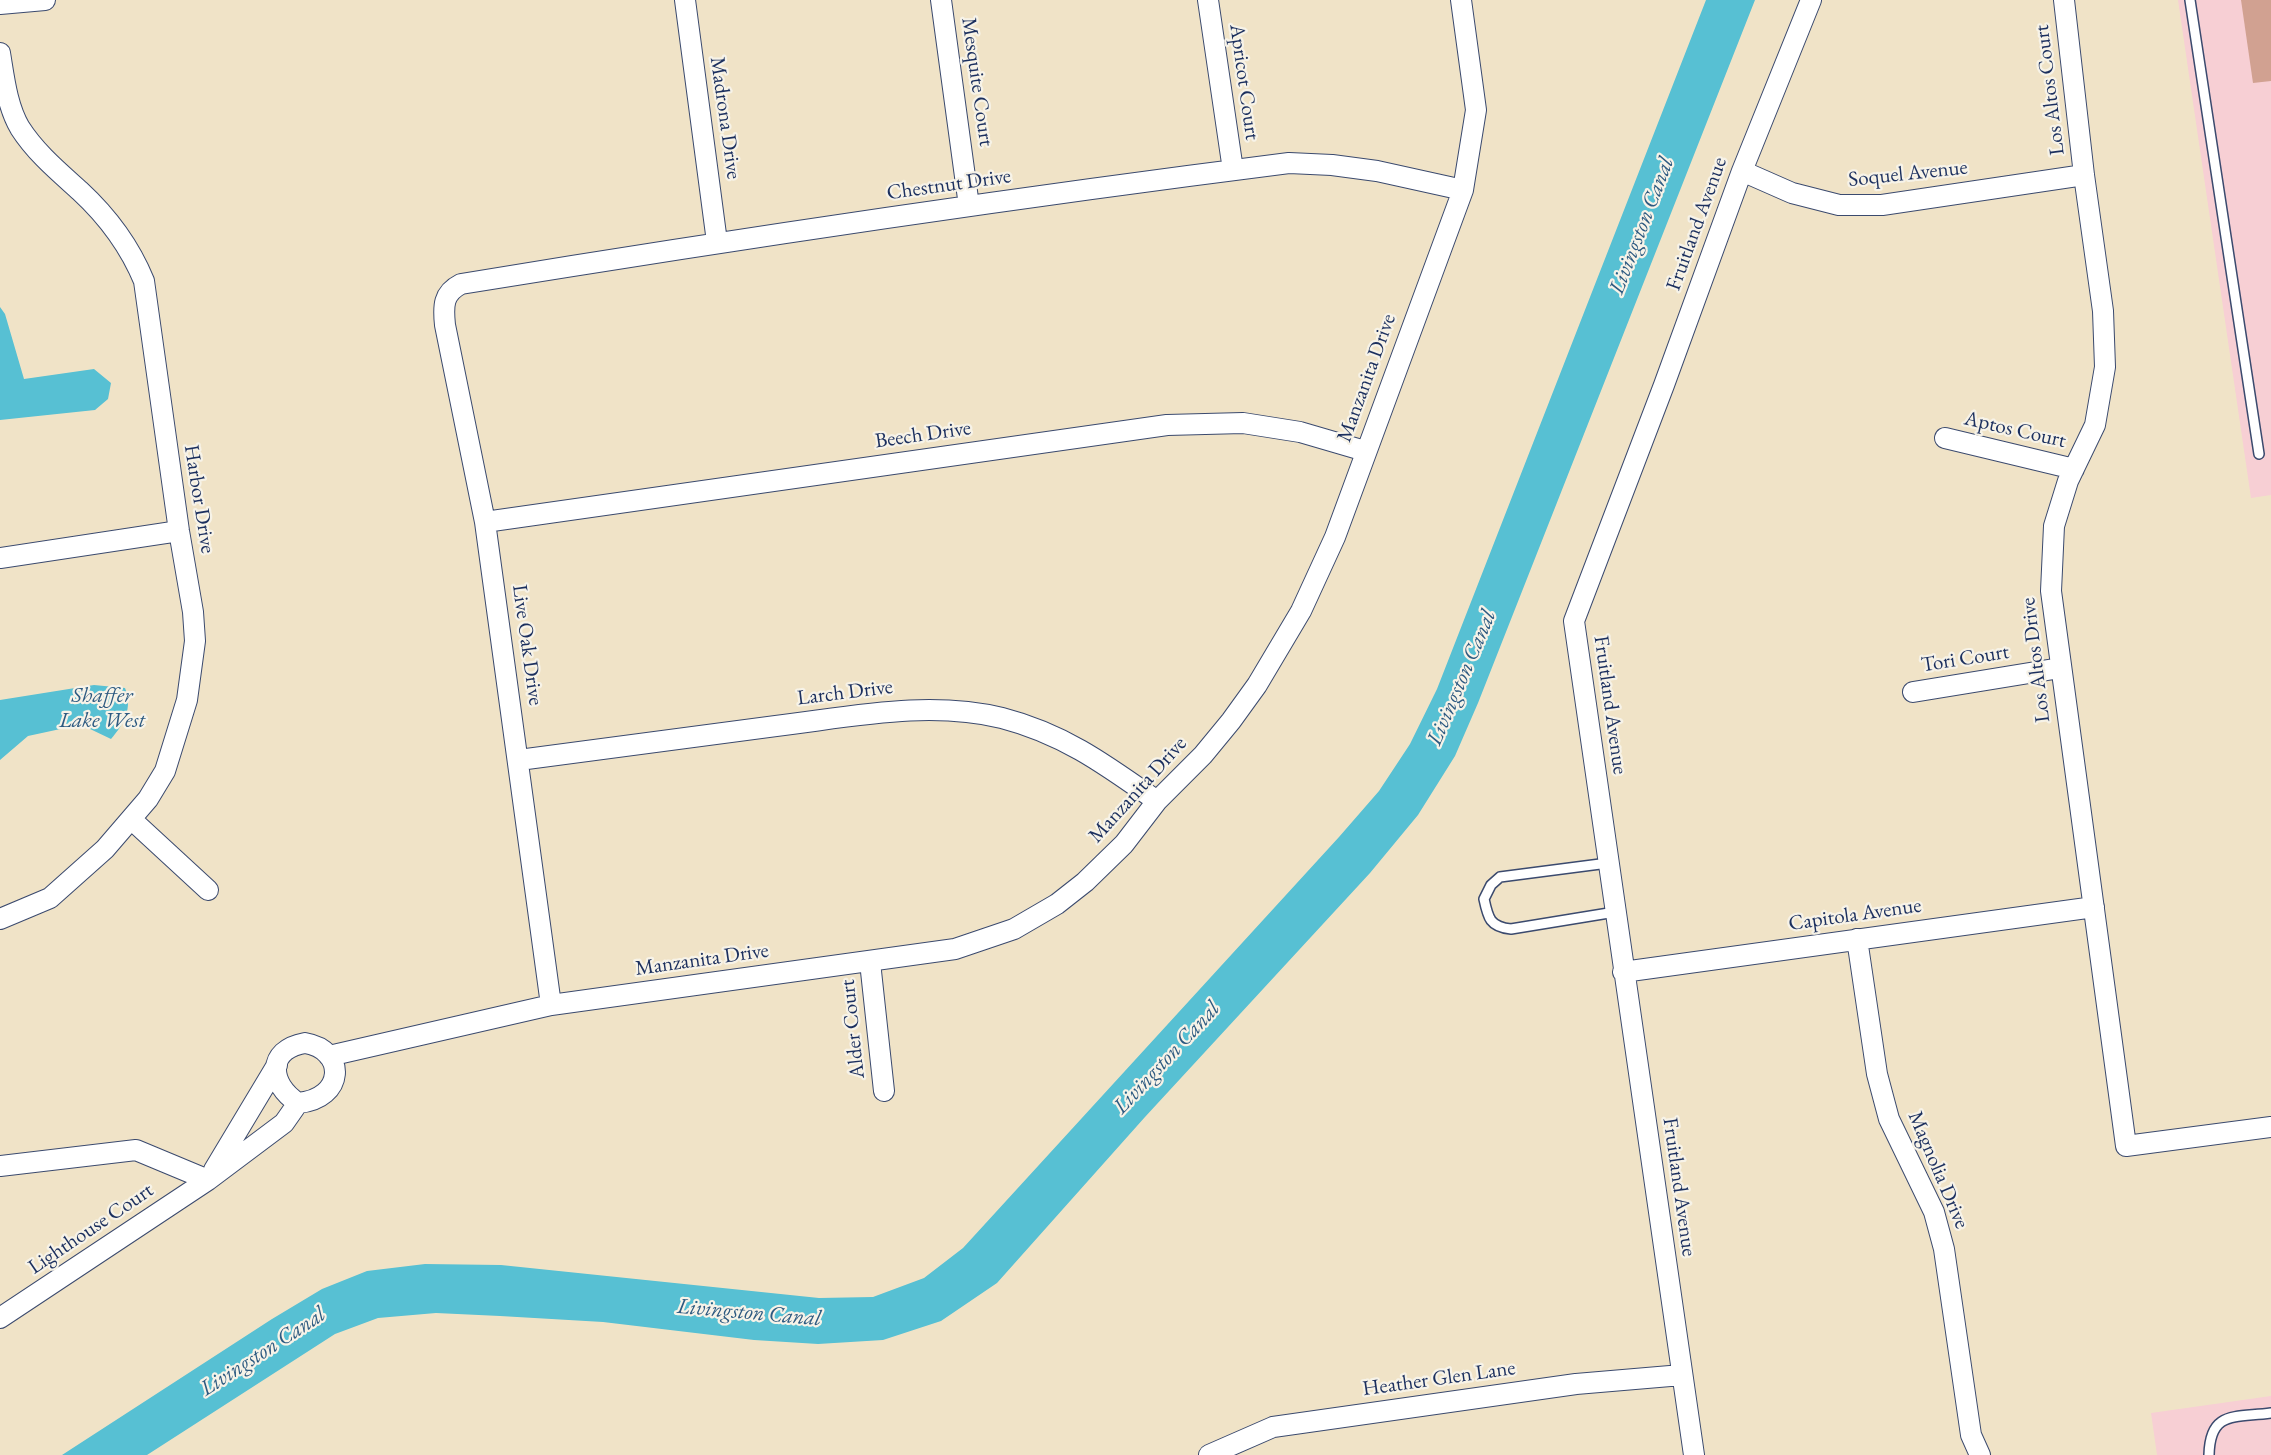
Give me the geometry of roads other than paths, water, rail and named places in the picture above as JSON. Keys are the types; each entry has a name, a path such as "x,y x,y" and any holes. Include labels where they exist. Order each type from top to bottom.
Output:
{"street":[{"path":"0,4 45,0"},
{"name":"Madrona Drive","path":"684,0 717,242"},
{"name":"Mesquite Court","path":"942,0 969,206"},
{"name":"Apricot Court","path":"1208,0 1233,170"},
{"name":"Manzanita Drive","path":"329,1056 551,1005 955,949 1014,929 1057,904 1085,882 1124,844 1157,801 1203,755 1231,721 1257,685 1295,620 1335,537 1462,190 1476,110 1461,0"},
{"name":"Fruitland Avenue","path":"1694,1455 1574,621 1742,171 1812,0"},
{"name":"Los Altos Court","path":"2064,0 2084,174"},
{"name":"Harbor Drive","path":"0,53 6,88 20,127 52,168 107,220 136,262 144,281 179,531 193,612 195,641 187,700 165,771 148,799 105,849 50,898 0,919"},
{"name":"Chestnut Drive","path":"446,294 461,284 717,242 1289,163 1332,165 1377,171 1462,190"},
{"name":"Soquel Avenue","path":"1742,171 1792,193 1839,205 1882,205 2084,174"},
{"name":"Los Altos Drive","path":"2084,174 2103,311 2105,367 2096,425 2074,469 2054,526 2051,591 2126,1146 2271,1127"},
{"name":"Live Oak Drive","path":"446,294 443,308 445,325 485,522 551,1005"},
{"name":"Beech Drive","path":"485,522 1167,424 1242,423 1300,432 1365,451"},
{"name":"Aptos Court","path":"1945,438 2074,469"},
{"path":"0,558 179,531"},
{"name":"Tori Court","path":"1913,692 2060,668"},
{"name":"Larch Drive","path":"519,760 902,710 957,710 1003,719 1070,742 1157,801"},
{"path":"131,819 208,890"},
{"name":"Capitola Avenue","path":"1623,972 2094,907"},
{"name":"Magnolia Drive","path":"1857,939 1877,1074 1889,1119 1934,1212 1944,1249 1971,1435 1980,1455"},
{"name":"Alder Court","path":"870,962 884,1091"},
{"path":"305,1043 314,1045 329,1056 335,1072 331,1088 319,1099 298,1103 283,1092 278,1084 277,1065 287,1049 305,1043"},
{"name":"Lighthouse Court","path":"208,1180 277,1065"},
{"name":"Lighthouse Court","path":"0,1318 208,1180 284,1123 298,1103"},
{"name":"Lighthouse Court","path":"0,1166 136,1150 208,1180"},
{"name":"Heather Glen Lane","path":"1209,1455 1273,1427 1576,1384 1682,1375"}],"lane":[{"path":"2190,0 2259,454"},
{"path":"1608,863 1500,877 1491,885 1484,899 1492,922 1499,928 1511,929 1615,912"},
{"path":"2209,1455 2209,1441 2214,1428 2221,1420 2271,1413"}],"water":[{"name":"Livingston Canal","path":"1706,0 1755,0 1478,703 1455,756 1418,815 1370,873 1145,1117 997,1283 941,1321 883,1340 818,1344 754,1340 603,1322 436,1313 378,1318 335,1334 147,1455 62,1455 272,1319 322,1289 367,1271 425,1264 501,1265 819,1298 873,1297 924,1278 963,1248 1339,837 1379,791 1410,744 1437,689"},
{"path":"0,307 5,314 24,379 94,369 111,383 108,399 95,410 0,420"},
{"name":"Shaffer Lake West","path":"94,685 125,688 128,709 120,728 111,739 88,728 65,728 28,736 0,760 0,700"}]}
